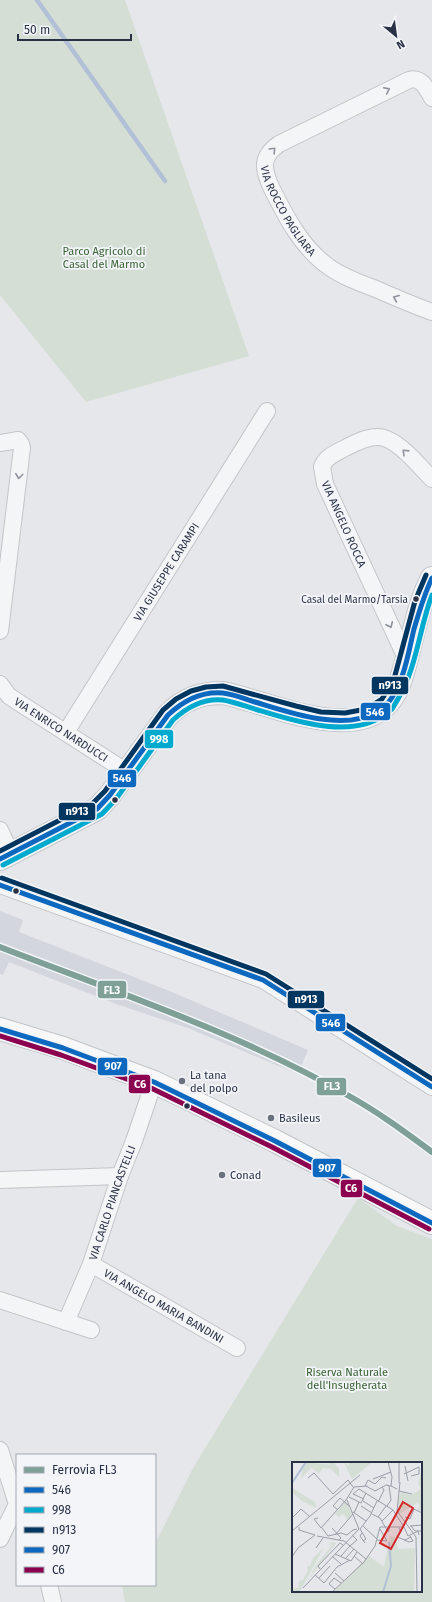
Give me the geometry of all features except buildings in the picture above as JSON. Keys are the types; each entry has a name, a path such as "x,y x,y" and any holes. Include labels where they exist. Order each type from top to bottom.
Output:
{"main road":[{"path":"6,856 97,809 110,795 168,715 178,705 193,697 209,693 223,693 323,719 342,721 363,718 378,712 387,705 400,684 417,617 432,578"},
{"path":"0,1029 63,1048 154,1082 275,1141 432,1223"}],"street":[{"name":"VIA ROCCO PAGLIARA","path":"432,98 421,81 413,79 409,80 279,144 271,150 265,164 270,183 295,230 308,248 321,261 339,273 360,283 432,312"},
{"name":"VIA GIUSEPPE CARAMPI","path":"66,732 267,411"},
{"name":"VIA ANGELO ROCCA","path":"407,660 325,484 322,467 329,458 347,447 369,438 382,437 396,444 432,480"},
{"path":"0,443 16,440 22,444 0,631"},
{"name":"VIA ENRICO NARDUCCI","path":"0,684 9,696 126,772"},
{"path":"0,830 6,856"},
{"path":"0,885 263,980 432,1086"},
{"name":"VIA CARLO PIANCASTELLI","path":"66,1322 91,1264 120,1176 134,1141 154,1082"},
{"path":"0,1180 120,1176"},
{"name":"VIA ANGELO MARIA BANDINI","path":"91,1264 237,1348"},
{"path":"0,1300 92,1330"},
{"path":"0,1450 16,1501"},
{"path":"0,1539 16,1506"},
{"path":"50,1586 53,1602"}],"shaded area":[{"path":"0,911 23,920 19,932 167,990 308,1050 298,1074 188,1028 116,1004 9,962 3,975 0,974"}],"green space":[{"name":"Parco Agricolo di Casal del Marmo","path":"0,0 125,0 249,356 86,402 0,295"},
{"name":"Riserva Naturale dell'Insugherata","path":"358,1198 397,1226 432,1239 432,1602 125,1602 122,1586 156,1586 156,1542 193,1468"}],"waterway":[{"path":"37,0 165,181"}],"rail line":[{"name":"FL3","path":"0,947 178,1015 265,1053 360,1102 391,1122 432,1152"}],"transit line":[{"name":"n913","path":"0,851 93,803 105,791 163,710 176,699 191,691 206,687 223,686 321,712 345,713 366,709 382,699 394,679 415,601 426,575"},
{"name":"546","path":"0,859 97,809 110,795 168,715 186,701 200,695 215,693 235,695 283,711 332,720 362,718 375,712 388,703 398,687 405,668 414,629 432,578"},
{"name":"998","path":"3,865 102,814 116,799 173,720 190,708 202,702 223,700 291,720 327,726 345,727 362,725 378,719 392,709 410,674 432,595"},
{"name":"n913","path":"2,878 266,974 432,1079"},
{"name":"546","path":"0,885 263,980 432,1087"},
{"name":"907","path":"0,1029 63,1048 154,1082 275,1141 432,1223"},
{"name":"C6","path":"0,1036 61,1055 151,1088 272,1147 429,1229"}],"place":[{"name":"Casal del Marmo/Tarsia","path":"416,599"},
{"name":"La tana del polpo","path":"182,1081"},
{"name":"Basileus","path":"271,1118"},
{"name":"Conad","path":"222,1175"}]}
